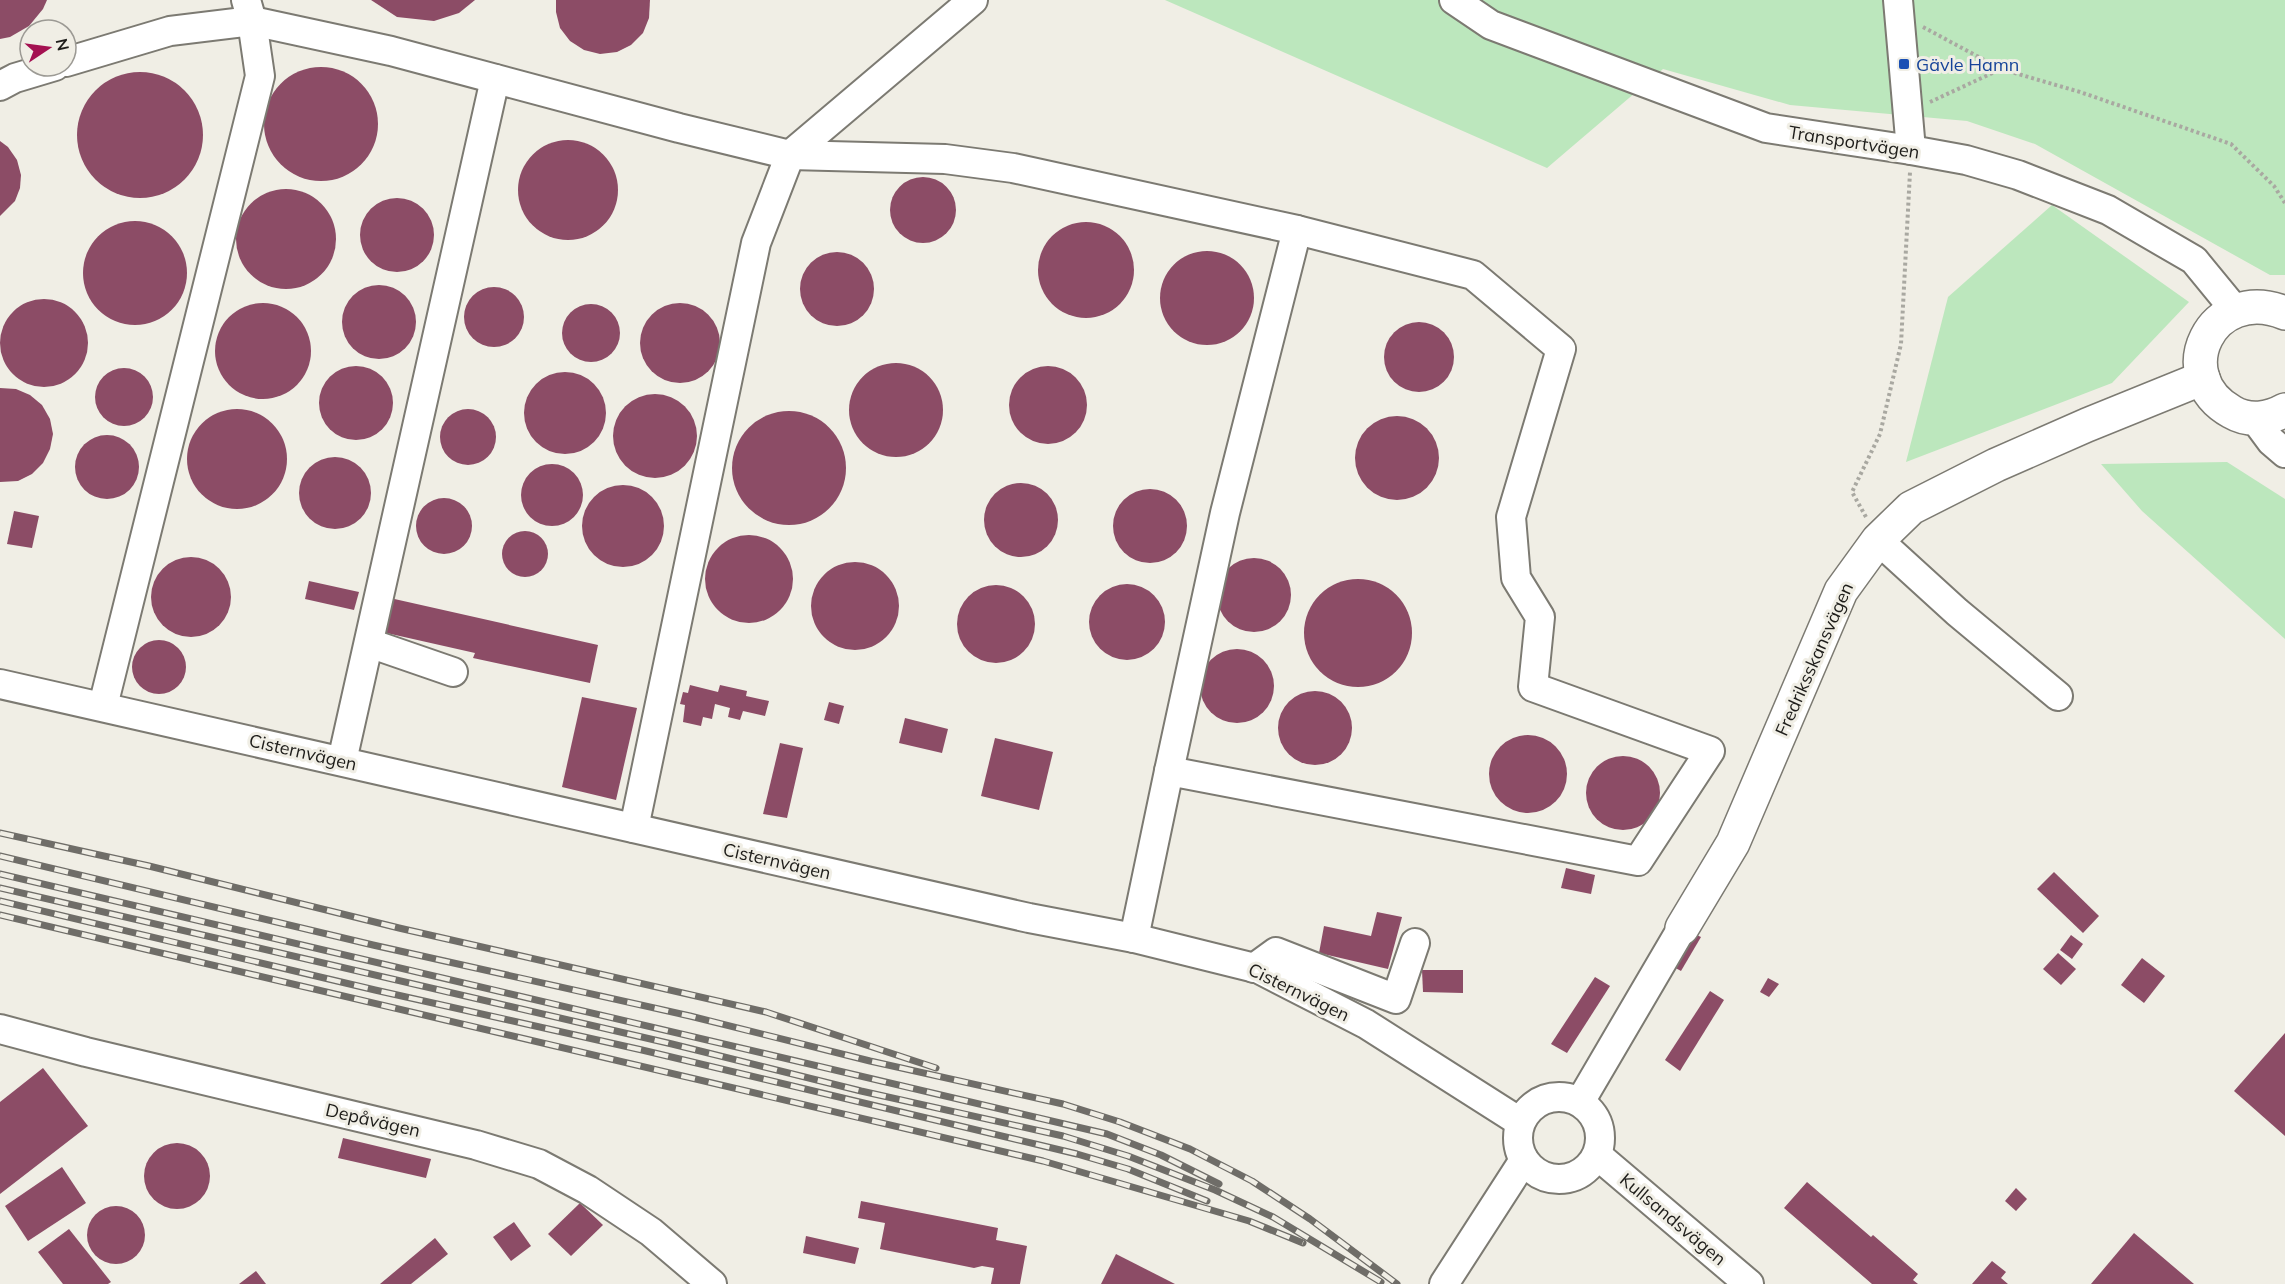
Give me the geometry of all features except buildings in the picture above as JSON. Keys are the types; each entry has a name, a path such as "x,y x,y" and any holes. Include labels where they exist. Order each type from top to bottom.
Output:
{"main road":[{"path":"2285,313 2268,307 2251,306 2235,310 2221,318 2210,331 2200,362 2203,378 2210,394 2222,406 2237,415 2254,418 2274,416 2285,410"},
{"name":"Fredriksskansvägen","path":"1682,928 1733,843 1841,591 1878,540 1911,508 1987,470 2087,425 2203,378"}],"street":[{"name":"Transportvägen","path":"1454,0 1491,25 1766,129 1966,160 2018,175 2108,210 2193,260 2235,310"},
{"path":"634,828 756,243 790,155 971,2"},
{"path":"1899,7 1911,150"},
{"path":"78,59 170,31 249,11 679,128 790,155 945,159 1012,168 1297,230 1473,275 1561,349 1512,517 1516,578 1539,617 1533,687 1710,751 1638,861 1169,771"},
{"path":"103,706 260,76 249,11"},
{"path":"0,86 18,77"},
{"path":"342,761 495,79"},
{"path":"1134,938 1225,513 1297,230"},
{"path":"2254,418 2271,441 2285,453"},
{"path":"1878,540 1957,612 2058,696"},
{"path":"369,643 453,672"},
{"name":"Cisternvägen","path":"0,684 1029,918 1134,938 1254,968 1366,1024 1520,1122"},
{"name":"Fredriksskansvägen","path":"1580,1102 1682,928"},
{"path":"1254,968 1276,952 1396,999 1415,943"},
{"name":"Depåvägen","path":"0,1029 86,1052 476,1144 539,1164 588,1190 651,1232 712,1284"},
{"path":"1552,1097 1567,1097 1580,1102 1590,1110 1600,1131 1600,1143 1590,1165 1580,1173 1568,1178 1556,1179 1533,1170 1524,1160 1517,1135 1520,1122 1528,1110 1539,1101 1552,1097"},
{"name":"Kullsandsvägen","path":"1596,1155 1749,1284"},
{"path":"1444,1284 1524,1160"}],"path":[{"path":"1899,7 2001,69 2080,92 2231,144 2274,186 2285,201"},
{"path":"1908,112 2001,69"},
{"path":"1878,540 1852,492 1880,434 1901,344 1911,150"}],"green space":[{"path":"1165,0 2285,0 2285,275 2270,275 2035,144 1967,121 1790,105 1663,69 1547,168"},
{"path":"2052,205 2189,302 2112,383 1906,462 1948,297"},
{"path":"2227,462 2285,499 2285,639 2142,511 2101,464"}],"railway":[{"path":"0,833 766,1012 936,1068"},
{"path":"0,856 373,945 690,1016 870,1061 1063,1104 1120,1122 1190,1149 1252,1181 1310,1219 1397,1284"},
{"path":"0,874 1107,1134 1161,1155 1219,1184"},
{"path":"0,888 672,1044 861,1091 1063,1136 1128,1156 1215,1190 1273,1217 1381,1282"},
{"path":"0,901 1077,1154 1128,1169 1207,1201"},
{"path":"0,915 1043,1161 1249,1221 1303,1243"}],"place":[{"name":"Gävle Hamn","path":"1904,64"}]}
